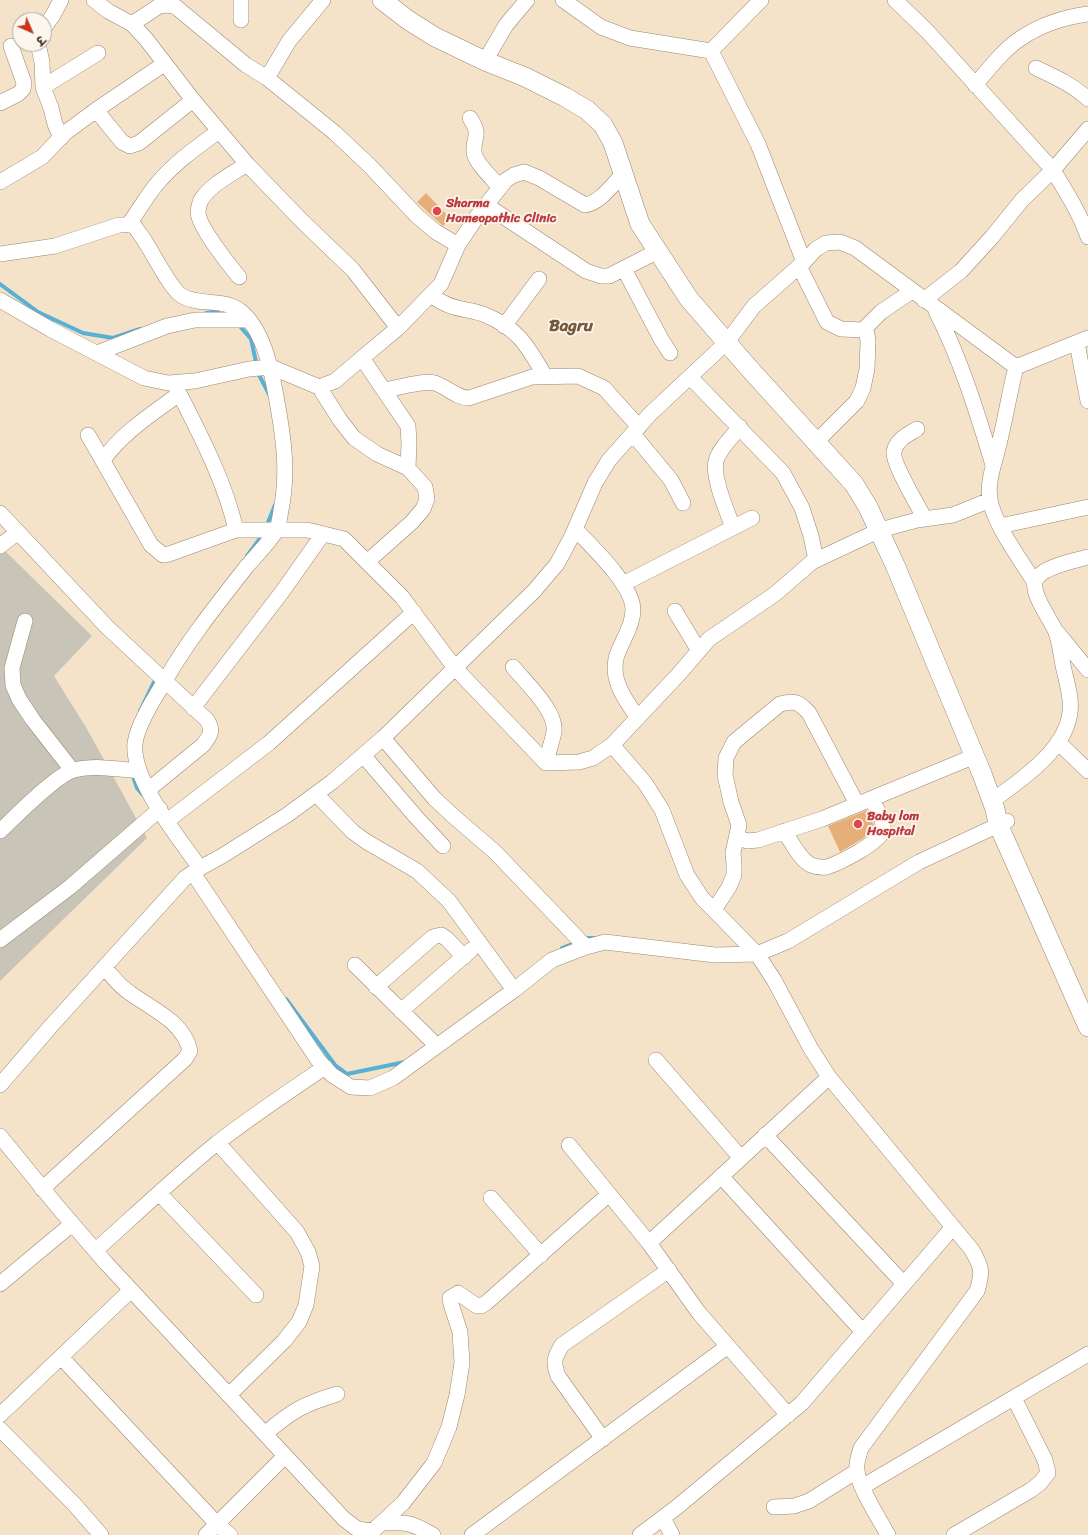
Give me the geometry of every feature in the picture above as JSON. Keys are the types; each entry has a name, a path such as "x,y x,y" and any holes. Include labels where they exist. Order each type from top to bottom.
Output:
{"main road":[{"path":"382,0 408,20 434,37 485,61 525,77 565,97 587,110 603,125 613,143 640,224 689,299 854,484 880,530 1088,1028"},
{"path":"998,814 1019,842 1054,920 1088,1003"}],"street":[{"path":"52,18 60,0"},
{"path":"94,0 108,11 132,24 146,39 193,100 248,164 302,221 353,270 398,328"},
{"path":"240,0 241,20"},
{"path":"267,78 289,41 323,0"},
{"path":"485,61 506,25 527,0"},
{"path":"563,0 601,26 630,38 711,51"},
{"path":"711,51 761,0"},
{"path":"895,0 927,31 1053,170 1087,230"},
{"path":"132,24 159,6 167,5 176,7 246,65 267,78 335,133 370,166 417,216 436,232 458,245"},
{"path":"975,85 1007,50 1021,38 1055,21 1088,14"},
{"path":"0,103 18,94 23,89 24,83 10,46"},
{"path":"711,51 758,144 801,264 827,322 841,329 863,330 867,334 868,342 866,369 863,388 857,401 816,442"},
{"path":"40,52 42,62 43,87 61,138"},
{"path":"43,87 98,53"},
{"path":"0,182 42,157 61,138 96,110 164,64"},
{"path":"1036,68 1065,82 1088,99"},
{"path":"96,110 122,142 130,146 140,143 193,100"},
{"path":"470,118 476,128 477,135 474,153 478,161 500,187"},
{"path":"863,330 881,312 924,300 961,271 992,237 1022,200 1053,170 1088,129"},
{"path":"128,225 155,186 169,170 219,130"},
{"path":"239,277 201,223 198,212 201,200 211,188 248,164"},
{"path":"318,387 335,381 398,328 441,284 458,245 486,205 506,180 514,175 524,172 539,178 585,205 590,205 623,174"},
{"path":"486,205 586,271 601,276 609,276 658,251"},
{"path":"0,254 55,246 119,225 135,227 144,239 174,290 182,296 197,301 224,304 238,310 248,320 256,332 271,366 283,434 285,463 283,498 277,530 217,605 174,664 145,714 135,742 137,765 148,790 196,870 318,1060 332,1076 351,1087 370,1088 393,1078 514,990 552,960 586,947 605,942 715,955 758,954 788,941 998,814 1058,742 1066,727 1071,712 1069,692 1055,629"},
{"path":"0,1085 51,1026 185,878 287,815 332,782 383,738 534,591 557,564 575,529 594,483 609,460 650,414 727,342 754,306 816,249 826,243 840,242 854,248 1016,367"},
{"path":"624,269 670,353"},
{"path":"504,326 539,279"},
{"path":"431,295 445,304 482,314 514,332 526,343 545,376"},
{"path":"0,300 50,329 144,378 168,384 177,389 221,480 231,507 236,530"},
{"path":"924,300 950,337 972,397 993,465"},
{"path":"97,353 168,326 195,320 248,320"},
{"path":"1016,367 1082,340 1088,402"},
{"path":"362,358 408,426 408,468"},
{"path":"103,460 113,447 129,431 177,389 195,381 249,369 271,366 318,387 354,438 377,454 408,468 425,487 427,499 423,509 412,522 367,562"},
{"path":"1016,367 993,465 989,488 990,500 1000,526 1035,583"},
{"path":"385,390 421,382 433,383 447,388 462,398 469,398 532,377 578,376 604,388 636,430 670,480 683,503"},
{"path":"690,377 783,473 802,508 811,536 816,560"},
{"path":"733,527 721,495 715,470 716,460 723,448 740,427"},
{"path":"916,429 903,437 896,446 893,454 897,466 925,519"},
{"path":"88,435 151,545 163,555 236,530 307,530 344,539 402,597 455,668 546,763 579,762 593,758 612,745 709,639 775,594 812,562 880,530 917,520 954,515 990,500"},
{"path":"1000,526 1088,507"},
{"path":"0,513 107,627 207,720 211,726 210,736 203,745 148,790"},
{"path":"623,584 752,518"},
{"path":"575,529 618,576 629,596 633,610 629,628 616,660 615,674 620,691 638,718"},
{"path":"0,546 18,532"},
{"path":"193,708 282,592 323,534"},
{"path":"1088,557 1045,570 1038,576 1035,583 1035,591 1037,596 1055,629 1088,670"},
{"path":"675,611 699,651"},
{"path":"0,940 164,815 269,744 414,612"},
{"path":"25,621 12,668 13,686 26,710 72,770"},
{"path":"513,667 548,710 553,722 554,731 546,763"},
{"path":"714,910 729,887 734,875 733,853 739,825 724,775 726,758 734,742 780,704 790,702 800,704 809,713 858,804"},
{"path":"383,738 434,798 495,852 586,947"},
{"path":"1058,742 1088,771"},
{"path":"612,745 645,783 662,810 687,875 702,898 758,954 829,1077 953,1226 972,1250 981,1266 981,1279 977,1292 861,1448 857,1460 857,1471 862,1486 888,1535"},
{"path":"363,755 416,818 443,846"},
{"path":"737,837 747,841 758,840 784,832 822,819 975,756"},
{"path":"0,831 57,779 72,770 88,767 139,771"},
{"path":"316,794 353,832 367,842 417,871 434,886 449,902 514,990"},
{"path":"784,832 802,857 810,864 819,868 826,867 863,849 875,841 883,831 883,822 871,799"},
{"path":"376,987 433,937 441,935 447,939 464,957"},
{"path":"401,1011 480,943"},
{"path":"354,965 437,1046"},
{"path":"42,1189 185,1059 190,1051 183,1034 172,1022 142,1000 129,993 104,967"},
{"path":"656,1060 741,1158"},
{"path":"96,1250 159,1193 218,1143 258,1113 325,1067"},
{"path":"649,1242 829,1077"},
{"path":"765,1135 904,1284"},
{"path":"0,1136 72,1224 285,1456 344,1519 356,1528 367,1531 375,1529 403,1503 434,1464 449,1428 457,1395 462,1363 460,1332 450,1298 458,1293 477,1306 481,1306 609,1194"},
{"path":"218,1143 297,1232 308,1252 312,1266 306,1305 299,1322 284,1341 229,1395"},
{"path":"569,1145 649,1242 699,1313 788,1415"},
{"path":"721,1176 863,1332"},
{"path":"159,1193 256,1295"},
{"path":"490,1198 540,1255"},
{"path":"1,1281 72,1224"},
{"path":"640,1535 663,1518 802,1403 953,1226"},
{"path":"603,1439 558,1376 554,1365 556,1355 562,1345 669,1270"},
{"path":"0,1415 131,1290"},
{"path":"472,1535 728,1346"},
{"path":"862,1486 1088,1354"},
{"path":"61,1357 217,1524 230,1535"},
{"path":"265,1434 292,1411 309,1403 337,1394"},
{"path":"954,1535 1031,1490 1040,1483 1048,1472 1045,1460 1014,1398"},
{"path":"0,1429 74,1504 101,1535"},
{"path":"206,1535 285,1456"},
{"path":"774,1507 794,1506 809,1501 857,1471"},
{"path":"663,1518 672,1535"},
{"path":"383,1522 405,1522 418,1526 433,1535"}],"shaded area":[{"path":"0,546 92,636 54,676 87,729 147,838 0,981"}],"building":[{"path":"426,193 450,218 443,226 417,202"},
{"path":"867,810 874,826 873,830 862,839 840,852 828,826"}],"waterway":[{"path":"0,284 38,312 83,333 113,338 140,329"},
{"path":"206,313 218,311"},
{"path":"238,324 251,339 256,362"},
{"path":"258,373 269,394"},
{"path":"267,525 275,505"},
{"path":"247,556 261,537"},
{"path":"140,711 154,682"},
{"path":"133,776 137,788 143,795"},
{"path":"585,938 597,938"},
{"path":"562,948 575,943"},
{"path":"286,999 335,1065 347,1074 405,1062"}],"place":[{"name":"Sharma Homeopathic Clinic","path":"437,211"},
{"name":"Baby lom Hospital","path":"858,824"}],"district":[{"name":"Bagru","path":"571,327"}]}
